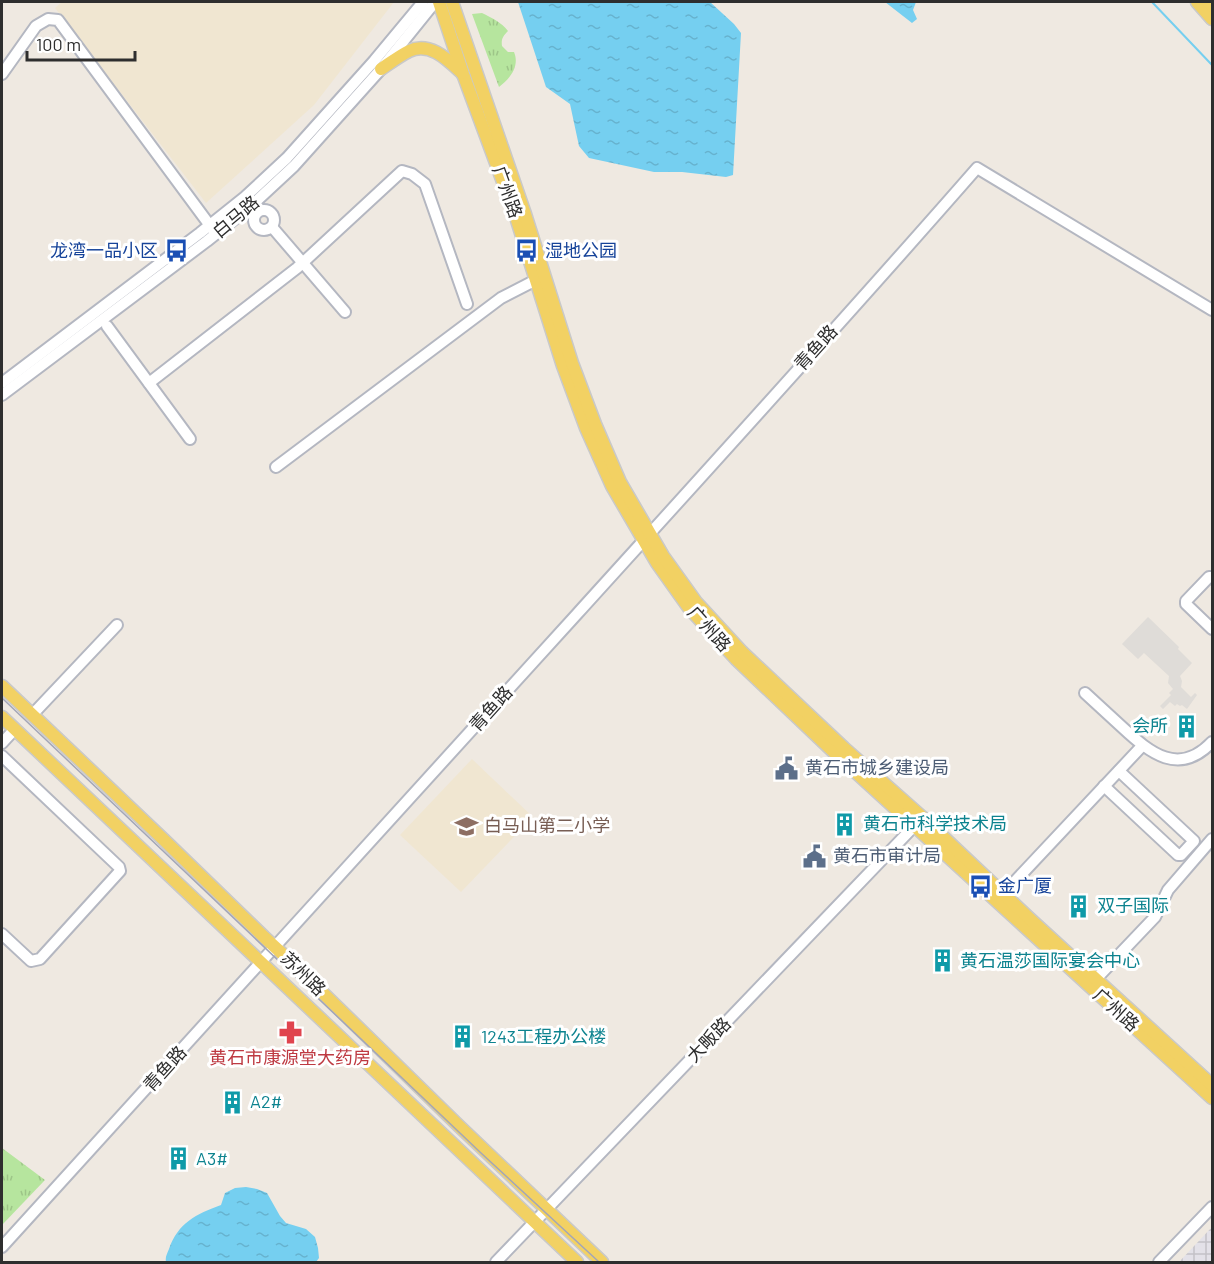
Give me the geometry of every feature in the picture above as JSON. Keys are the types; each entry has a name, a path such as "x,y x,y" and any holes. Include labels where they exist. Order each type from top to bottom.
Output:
{"main road":[{"name":"广州路","path":"437,2 516,217 563,366 586,428 612,486 647,536 696,602 742,652 844,748 918,822 1212,1098"},
{"name":"广州路","path":"452,2 525,214 572,363 620,482 647,536"},
{"path":"1197,2 1212,19"},
{"path":"1208,2 1212,6"},
{"path":"381,69 411,50 428,48 463,74"},
{"name":"苏州路","path":"2,686 602,1263"},
{"name":"苏州路","path":"2,717 577,1263"},
{"name":"广州路","path":"918,822 1003,894 1212,1085"}],"street":[{"name":"白马路","path":"2,395 213,229 287,158 374,61 423,2"},
{"name":"白马路","path":"2,382 213,229 252,205 294,166 381,69 437,2"},
{"path":"2,74 36,26 48,19 58,20 213,229"},
{"name":"青鱼路","path":"2,1247 262,963 977,168 1212,310"},
{"path":"149,383 303,263 402,171 412,174 425,184 467,304"},
{"path":"265,207 274,217 272,227 263,230 250,219 265,207"},
{"path":"272,227 345,312"},
{"path":"276,467 501,298 536,280"},
{"path":"107,326 190,439"},
{"path":"1212,577 1209,577 1186,601 1186,604 1212,629"},
{"path":"32,715 117,625"},
{"path":"1085,693 1142,746 1162,758 1174,760 1190,758 1212,742"},
{"path":"2,742 14,729"},
{"path":"1003,894 1142,746"},
{"path":"2,756 119,867 120,871 40,959 31,962 2,934"},
{"path":"1119,771 1204,851"},
{"path":"1104,786 1178,855 1181,855 1194,841"},
{"name":"大畈路","path":"496,1263 918,822"},
{"path":"1096,979 1155,917 1168,890 1212,839"},
{"path":"1159,1263 1212,1207"}],"shaded area":[{"path":"62,2 394,2 314,105 206,203 55,8"},
{"path":"1148,617 1192,663 1180,676 1181,687 1191,697 1195,693 1197,695 1187,709 1170,702 1163,709 1160,706 1171,695 1169,693 1173,689 1168,683 1169,676 1144,653 1138,659 1122,644"},
{"name":"白马山第二小学","path":"472,759 533,817 461,892 400,835"},
{"path":"1212,1227 1212,1262 1179,1262"}],"green space":[{"path":"482,13 508,31 503,38 502,46 508,52 514,52 516,57 513,72 499,87 472,14"},
{"path":"2,1148 45,1180 2,1225"}],"water":[{"path":"518,2 710,2 741,33 733,175 726,177 682,172 654,172 589,158 579,146 570,104 546,87"},
{"path":"885,2 916,2 913,10 917,19 912,23"},
{"path":"246,1187 267,1193 286,1223 306,1229 315,1237 319,1258 316,1262 166,1262 166,1256 173,1240 183,1226 196,1216 221,1205 225,1193 235,1188"}],"waterway":[{"path":"1152,2 1212,65"}],"tram line":[{"path":"2,698 481,1153 599,1262"}],"place":[{"name":"龙湾一品小区","path":"176,251"},
{"name":"湿地公园","path":"527,251"},
{"name":"会所","path":"1186,726"},
{"name":"黄石市城乡建设局","path":"787,768"},
{"name":"黄石市科学技术局","path":"845,824"},
{"name":"白马山第二小学","path":"466,826"},
{"name":"黄石市审计局","path":"815,856"},
{"name":"金广厦","path":"980,886"},
{"name":"双子国际","path":"1079,906"},
{"name":"黄石温莎国际宴会中心","path":"942,961"},
{"name":"黄石市康源堂大药房","path":"290,1032"},
{"name":"1243工程办公楼","path":"463,1037"},
{"name":"A2#","path":"232,1102"},
{"name":"A3#","path":"178,1159"}]}
